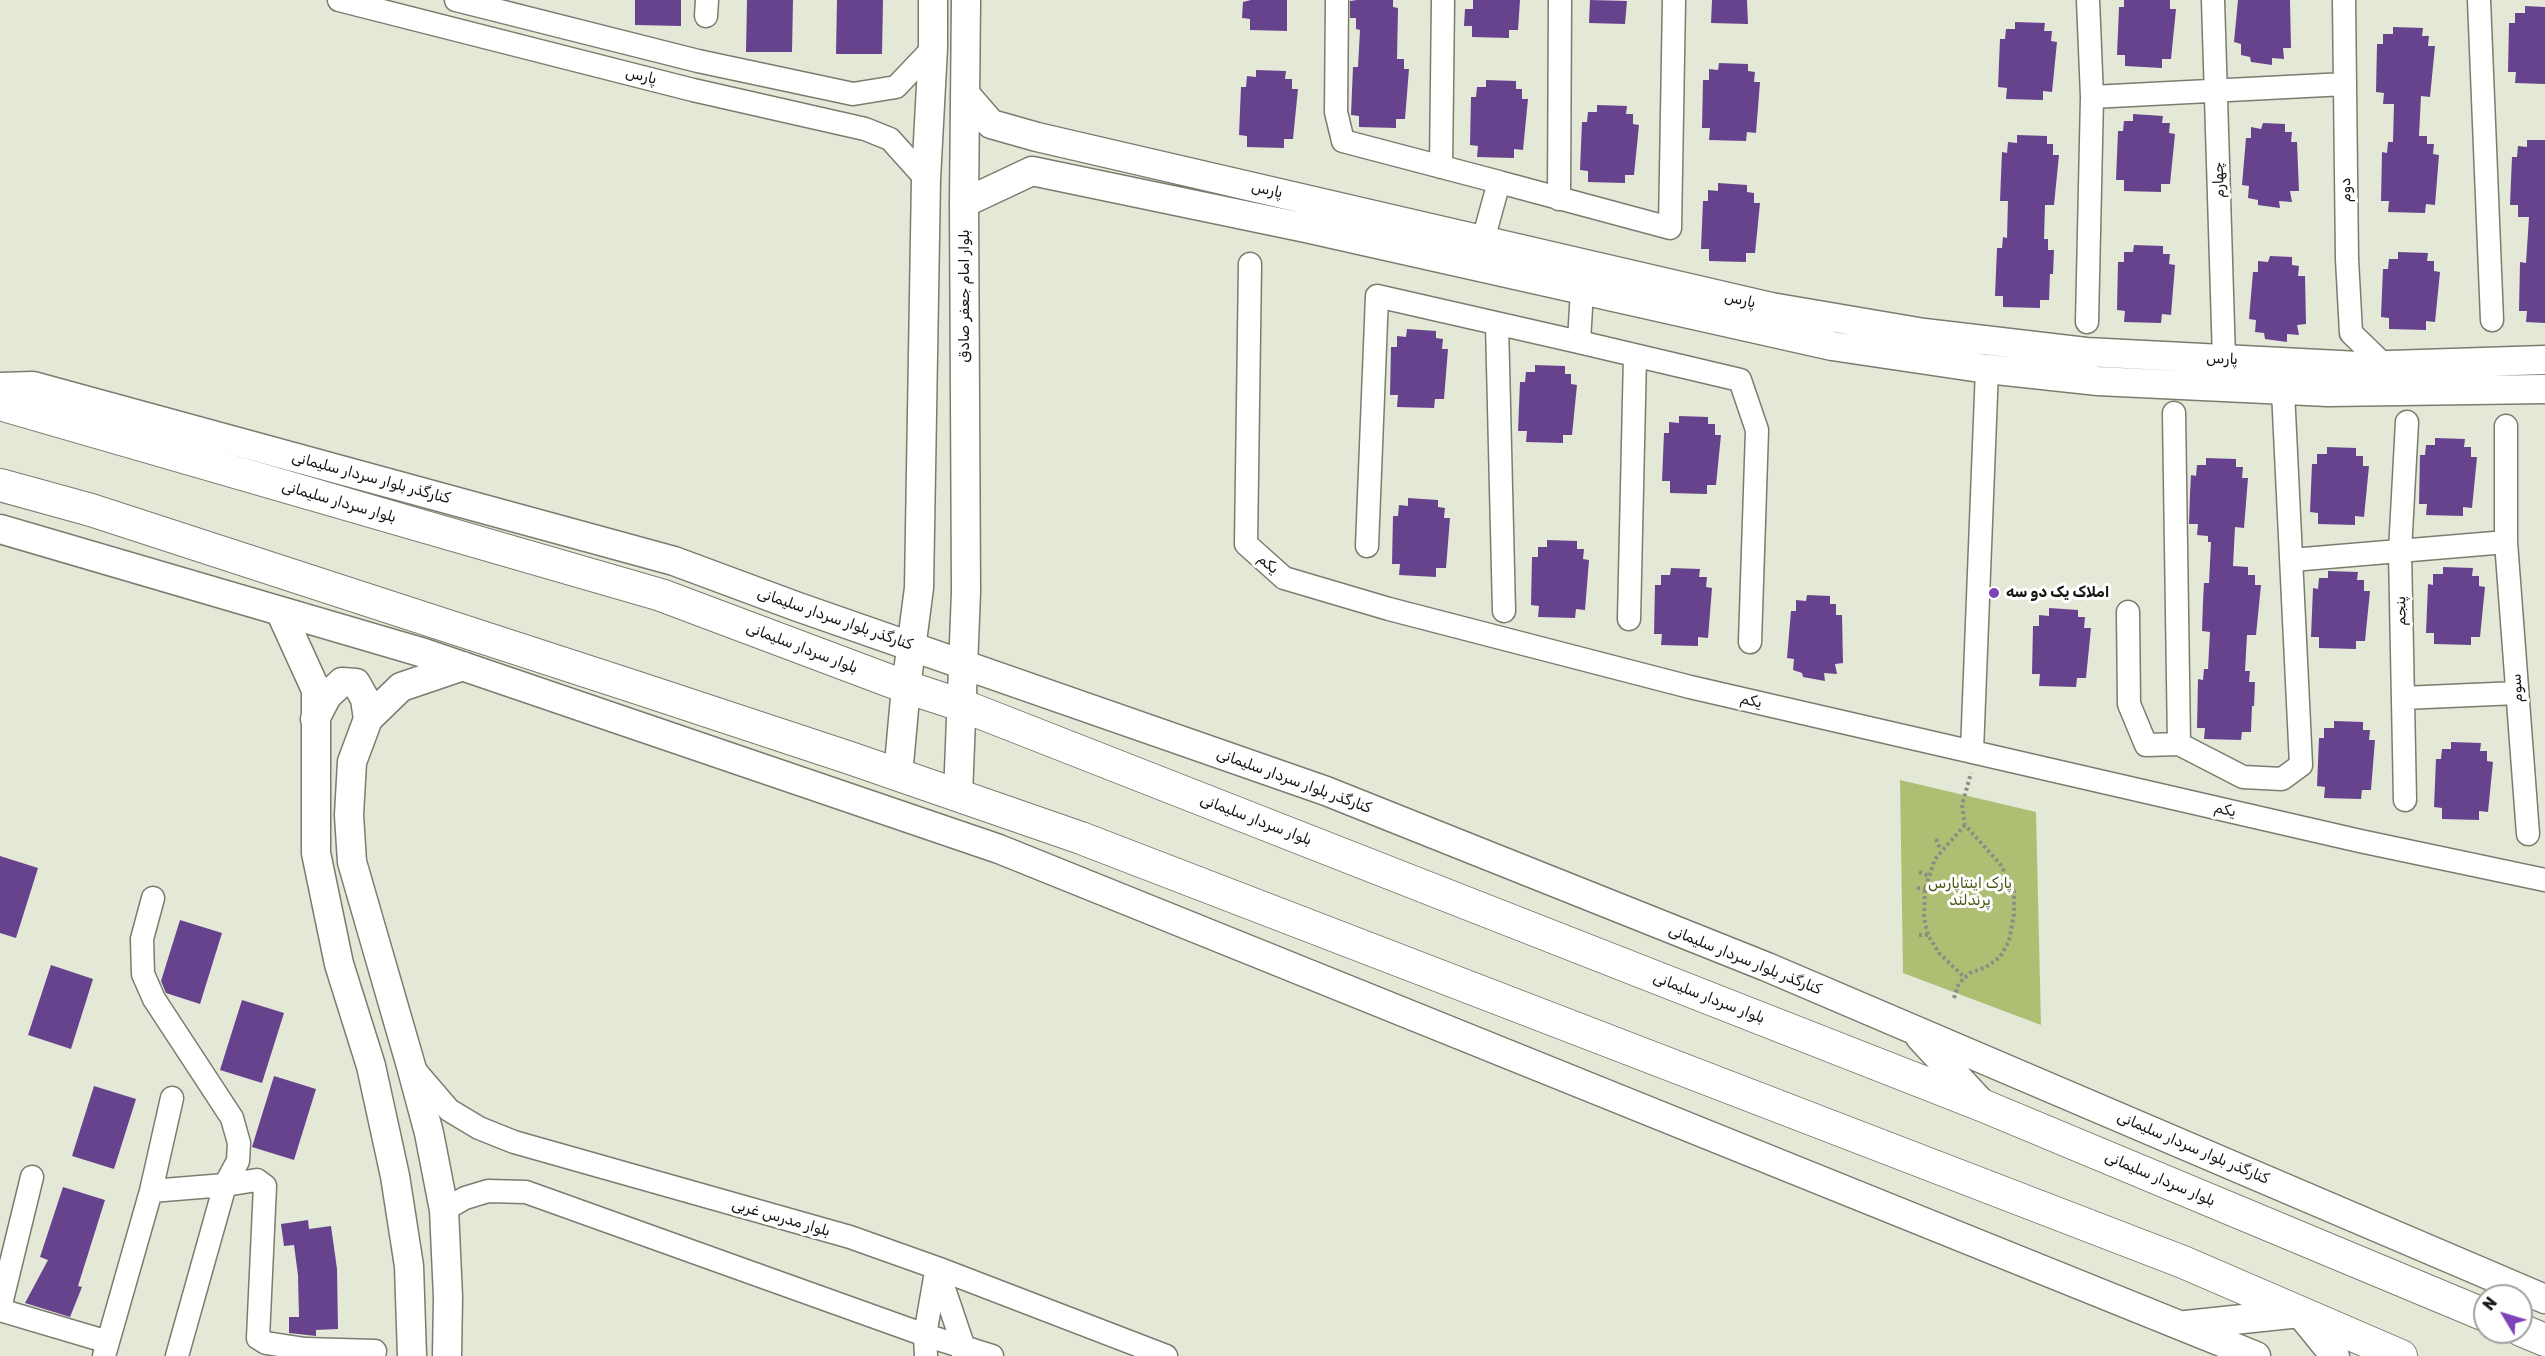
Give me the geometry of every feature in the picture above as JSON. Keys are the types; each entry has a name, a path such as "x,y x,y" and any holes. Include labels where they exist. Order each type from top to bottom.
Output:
{"main road":[{"name":"بلوار سردار سلیمانی","path":"0,404 661,595 906,687 961,705 1984,1106 2473,1310"},
{"path":"0,484 91,510 635,687 958,795 1092,843 2183,1262 2400,1356"}],"street":[{"name":"پارس","path":"339,0 693,90 866,129 890,139 926,179"},
{"name":"پارس","path":"456,0 698,61 853,94 896,87 933,48"},
{"path":"898,776 906,687 920,588 926,179 933,48 933,0"},
{"name":"بلوار امام جعفر صادق","path":"958,795 961,705 965,664 966,592 964,203 966,0"},
{"path":"1337,0 1336,112 1343,141 1670,228 1674,0"},
{"path":"1441,167 1443,0"},
{"path":"1559,199 1560,0"},
{"path":"2087,322 2092,97 2088,0"},
{"name":"چهارم","path":"2213,0 2224,359"},
{"name":"دوم","path":"2344,0 2347,259 2351,333"},
{"path":"2479,0 2492,320"},
{"path":"2092,97 2345,84"},
{"name":"پارس","path":"965,94 991,124 1037,137 1771,307 1924,333 2086,352 2327,365 2545,360"},
{"path":"964,203 1032,171 1023,157 1024,147 1037,137"},
{"name":"پارس","path":"1032,171 1294,225 1832,345 1987,369 2098,381 2283,391 2545,389"},
{"path":"1483,240 1499,182"},
{"name":"یکم","path":"1250,264 1246,544 1284,578 1401,612 1690,687 2360,841 2545,880"},
{"path":"1579,342 1582,290"},
{"path":"1367,546 1377,297 1740,380 1757,430 1750,642"},
{"path":"1497,324 1503,611"},
{"path":"2327,365 2351,333 2384,365"},
{"path":"1972,751 1989,340"},
{"path":"1629,619 1635,356"},
{"name":"کنارگذر بلوار سردار سلیمانی","path":"0,387 33,386 674,561 798,607 1326,791 1767,967 2545,1299"},
{"path":"2128,612 2129,704 2146,745 2179,744 2243,777 2282,779 2301,765 2283,391"},
{"path":"2174,413 2179,744"},
{"name":"پنجم","path":"2405,800 2400,551 2407,422"},
{"name":"سوم","path":"2506,426 2506,542 2528,834"},
{"path":"0,529 463,666 999,849 2184,1325 2256,1356"},
{"path":"2292,560 2506,542"},
{"path":"920,588 932,598 950,600 966,592"},
{"path":"280,611 316,690 316,853 339,964 371,1066 395,1176 409,1266 412,1356"},
{"path":"447,1356 448,1298 444,1210 429,1132 352,862 349,815 352,762 368,719 401,687 463,666"},
{"path":"315,720 327,696 342,682 356,683 365,699 368,719"},
{"path":"591,710 635,687"},
{"path":"2403,698 2517,693"},
{"path":"153,898 142,939 144,974 154,999 232,1118 239,1143 238,1161 225,1185 177,1356"},
{"path":"1913,1030 1984,1106"},
{"name":"بلوار مدرس غربی","path":"411,1066 449,1110 479,1128 514,1142 850,1237 1166,1356"},
{"path":"32,1177 0,1309 106,1349 151,1191 172,1098"},
{"path":"151,1191 257,1180 265,1186 258,1338 266,1343 303,1353 375,1351"},
{"path":"444,1210 465,1198 488,1191 526,1192 926,1346 992,1356"},
{"path":"926,1346 937,1268"},
{"path":"937,1268 963,1351"},
{"path":"2184,1325 2300,1313 2336,1356"}],"path":[{"path":"1954,998 1959,983 2000,957 2009,941 2014,914 2014,889 2000,864 1965,825 1962,805 1971,778 1972,751"},
{"path":"1965,825 1935,859 1925,889 1924,918 1928,935 1939,953 1965,978"},
{"path":"1936,839 1941,851"},
{"path":"1919,872 1929,876"},
{"path":"1917,888 1925,889"},
{"path":"1919,935 1928,935"}],"green space":[{"name":"پارک اینتاپارس پرندلند","path":"1900,780 2036,812 2041,1025 1903,973"}],"building":[{"path":"635,0 681,0 681,26 635,25"},
{"path":"747,0 793,0 792,52 746,52"},
{"path":"837,0 883,0 882,54 836,54"},
{"path":"1287,0 1287,31 1250,30 1250,19 1242,18 1243,2"},
{"path":"1393,0 1393,7 1398,8 1397,59 1404,59 1404,69 1409,69 1405,119 1396,119 1396,128 1359,127 1359,116 1351,115 1353,67 1358,67 1360,30 1356,29 1356,18 1350,18 1350,1"},
{"path":"1473,0 1520,0 1518,30 1509,30 1509,38 1472,37 1472,26 1464,26 1465,9 1473,9"},
{"path":"1590,0 1627,1 1625,24 1589,23"},
{"path":"1712,0 1747,0 1748,24 1711,23"},
{"path":"2124,0 2170,0 2170,9 2176,9 2171,59 2162,59 2162,68 2125,66 2125,55 2117,55 2119,7 2124,7"},
{"path":"2238,0 2290,0 2291,48 2283,48 2284,59 2272,58 2272,65 2251,62 2250,57 2241,55 2241,44 2234,42"},
{"path":"2525,6 2545,7 2545,84 2515,83 2516,72 2508,72 2509,23 2515,23 2515,13 2525,13"},
{"path":"2015,22 2045,23 2044,31 2052,31 2051,41 2057,42 2052,92 2043,91 2043,100 2006,99 2007,88 1998,87 2000,39 2005,39 2006,29 2015,29"},
{"path":"2393,27 2423,28 2422,36 2429,36 2428,46 2435,46 2430,97 2421,96 2419,136 2427,136 2427,144 2434,144 2433,154 2439,155 2435,205 2426,204 2425,213 2388,212 2389,201 2381,201 2382,152 2387,153 2388,142 2393,142 2394,104 2383,104 2384,93 2376,92 2377,44 2383,44 2383,34 2393,34"},
{"path":"1719,63 1748,64 1748,71 1755,72 1754,82 1760,82 1756,133 1747,132 1746,141 1709,140 1710,128 1702,128 1703,80 1709,80 1709,69 1718,70"},
{"path":"1256,70 1286,71 1285,79 1292,79 1292,89 1298,89 1293,139 1284,139 1284,148 1247,147 1247,136 1239,135 1241,87 1246,87 1247,76 1256,77"},
{"path":"1486,80 1516,81 1516,89 1522,89 1522,99 1528,99 1523,150 1514,149 1514,158 1477,157 1478,146 1470,145 1471,97 1476,97 1477,87 1486,87"},
{"path":"1597,105 1627,106 1626,114 1633,114 1633,124 1639,125 1634,175 1625,175 1625,183 1588,182 1588,171 1580,170 1582,122 1587,122 1588,112 1597,112"},
{"path":"2133,114 2163,116 2162,123 2170,123 2169,133 2175,134 2170,184 2161,184 2161,192 2124,191 2124,180 2116,180 2118,131 2123,131 2124,121 2133,121"},
{"path":"2263,123 2285,124 2285,132 2292,132 2291,142 2297,142 2299,191 2290,191 2292,202 2279,201 2280,208 2258,205 2258,200 2248,198 2249,186 2242,185 2246,138 2251,138 2251,127 2261,129"},
{"path":"2017,135 2047,136 2047,144 2053,144 2053,155 2059,155 2054,205 2045,205 2044,239 2048,239 2048,250 2054,250 2053,274 2050,274 2049,300 2040,300 2040,308 2003,307 2003,296 1995,296 1997,248 2002,248 2003,237 2007,238 2008,201 2000,201 2002,152 2007,153 2008,142 2017,143"},
{"path":"2527,140 2545,140 2545,323 2526,322 2527,311 2519,311 2520,262 2526,263 2529,217 2518,217 2518,205 2510,205 2512,157 2517,157 2518,146 2527,147"},
{"path":"1718,183 1747,185 1747,192 1754,193 1754,203 1760,203 1755,253 1746,253 1746,262 1709,261 1709,249 1701,249 1703,201 1708,201 1708,190 1718,191"},
{"path":"2134,245 2163,246 2163,254 2170,254 2169,264 2175,265 2171,315 2162,314 2161,323 2124,322 2125,311 2117,310 2118,262 2124,262 2124,252 2133,252"},
{"path":"2398,252 2428,253 2427,261 2434,261 2434,271 2440,272 2435,322 2426,321 2426,330 2389,329 2389,318 2381,317 2383,269 2388,269 2389,259 2398,259"},
{"path":"2270,256 2292,257 2292,265 2299,266 2298,276 2305,276 2306,324 2297,325 2299,335 2287,334 2287,342 2265,339 2264,333 2255,332 2256,320 2249,319 2253,272 2258,272 2258,261 2268,262"},
{"path":"1407,329 1436,331 1436,338 1443,339 1442,349 1448,349 1444,399 1435,399 1434,408 1397,407 1398,395 1390,395 1391,347 1397,347 1397,336 1406,337"},
{"path":"1535,365 1565,366 1565,374 1571,374 1571,384 1577,385 1572,435 1563,435 1563,443 1526,442 1527,431 1518,431 1520,382 1525,382 1526,372 1535,372"},
{"path":"1679,416 1708,417 1708,424 1715,424 1715,435 1721,435 1716,485 1707,485 1707,494 1670,493 1670,481 1662,481 1664,433 1669,433 1669,422 1679,423"},
{"path":"2435,438 2465,439 2464,447 2471,447 2471,457 2477,457 2472,508 2463,507 2463,516 2426,515 2427,504 2419,504 2420,455 2425,455 2426,445 2435,445"},
{"path":"2327,447 2356,448 2356,456 2363,456 2363,466 2369,466 2364,517 2355,516 2355,525 2318,524 2318,513 2310,512 2312,464 2317,464 2317,454 2327,454"},
{"path":"2206,458 2236,459 2236,467 2243,467 2242,478 2248,478 2244,528 2235,527 2233,566 2248,567 2248,575 2255,575 2255,585 2261,585 2256,635 2247,635 2245,671 2250,671 2249,682 2255,682 2251,732 2242,732 2241,740 2204,739 2205,728 2197,728 2198,679 2203,680 2204,669 2208,669 2210,632 2202,631 2204,583 2209,583 2211,542 2208,542 2208,536 2197,535 2198,524 2189,524 2191,475 2196,476 2197,465 2206,465"},
{"path":"1408,498 1438,500 1438,507 1445,508 1444,518 1450,518 1446,568 1436,568 1436,577 1399,575 1400,564 1392,564 1393,516 1398,516 1399,505 1408,506"},
{"path":"1547,540 1577,541 1577,549 1584,549 1583,559 1589,560 1585,610 1576,609 1575,618 1538,617 1539,606 1531,605 1532,557 1538,557 1538,547 1547,547"},
{"path":"2443,567 2473,568 2472,576 2479,576 2479,586 2485,587 2480,637 2471,637 2471,645 2434,644 2434,633 2426,633 2428,584 2433,585 2433,574 2443,574"},
{"path":"1671,568 1700,569 1699,577 1707,577 1706,587 1712,588 1708,638 1698,637 1698,646 1661,645 1662,634 1654,634 1655,585 1661,585 1661,575 1670,575"},
{"path":"2328,571 2358,572 2357,580 2364,580 2364,591 2370,591 2365,641 2356,641 2356,649 2319,648 2319,637 2311,637 2313,588 2318,589 2319,578 2328,578"},
{"path":"1807,595 1830,596 1830,604 1836,604 1836,615 1842,615 1843,663 1835,664 1837,674 1824,673 1825,681 1803,677 1802,673 1793,670 1794,659 1787,658 1791,611 1796,611 1796,600 1806,601"},
{"path":"2049,608 2078,610 2078,617 2085,617 2084,628 2091,628 2086,678 2077,678 2076,687 2039,686 2040,674 2032,674 2033,626 2039,626 2039,615 2049,616"},
{"path":"2334,721 2363,722 2363,730 2370,730 2369,740 2375,740 2371,790 2362,790 2361,799 2324,798 2325,787 2317,786 2319,738 2324,738 2324,728 2334,728"},
{"path":"2451,742 2481,743 2480,751 2487,751 2487,761 2493,762 2488,812 2479,811 2479,820 2442,819 2442,808 2434,807 2436,759 2441,759 2442,749 2451,749"},
{"path":"0,856 38,868 16,938 0,933"},
{"path":"180,920 222,933 200,1004 166,993 161,981"},
{"path":"51,965 93,979 71,1049 28,1035"},
{"path":"242,1000 284,1013 262,1083 220,1070"},
{"path":"274,1076 316,1089 294,1160 252,1147"},
{"path":"94,1086 136,1099 114,1169 72,1156"},
{"path":"63,1187 105,1200 78,1286 82,1287 70,1317 25,1303 48,1260 40,1257"},
{"path":"308,1220 309,1229 331,1226 337,1269 338,1329 316,1330 316,1336 289,1333 289,1317 299,1317 298,1275 294,1245 284,1246 281,1224"}],"place":[{"name":"املاک یک دو سه","path":"1994,593"}]}
